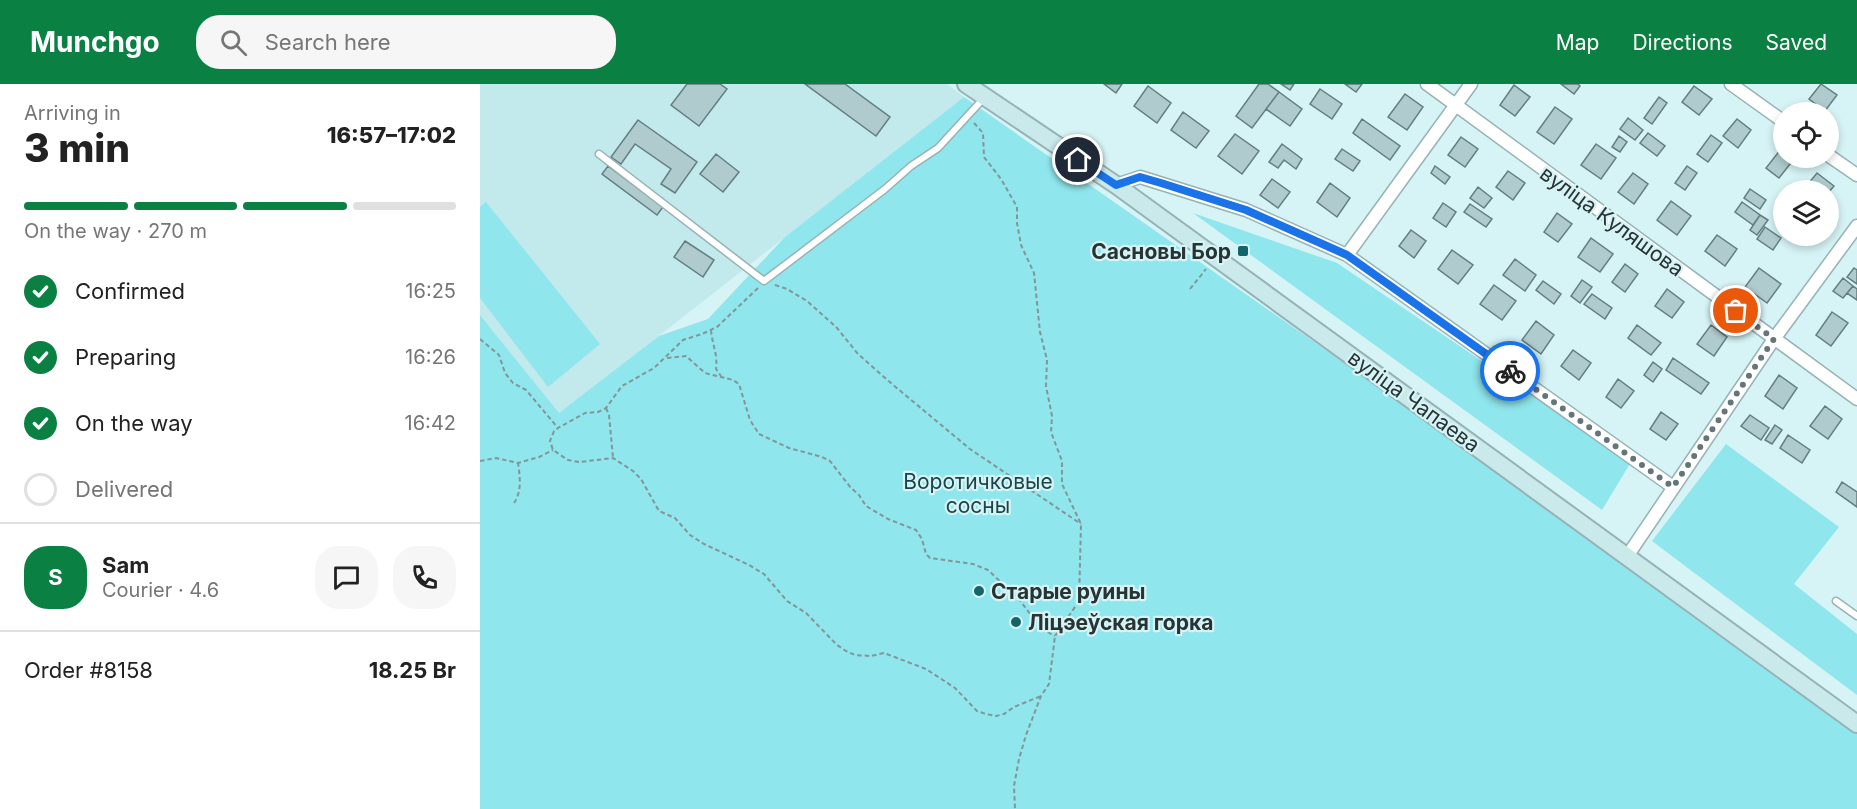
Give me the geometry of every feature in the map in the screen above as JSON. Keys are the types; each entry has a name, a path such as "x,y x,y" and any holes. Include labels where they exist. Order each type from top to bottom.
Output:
{"main road":[{"name":"вуліца Чапаева","path":"966,84 1116,185 1628,555 1857,724"}],"street":[{"name":"вуліца Куляшова","path":"1427,84 1857,399"},
{"path":"1347,255 1471,84"},
{"path":"1731,84 1773,114"},
{"path":"1839,163 1857,175"},
{"path":"1116,185 1140,177 1161,183 1246,210 1347,255 1673,487"},
{"path":"1628,555 1774,339 1857,225"}],"lane":[{"path":"599,154 765,281 885,189 911,166 938,148 984,98"},
{"path":"1836,601 1857,616"}],"path":[{"path":"968,117 983,133 984,157 1001,179 1017,207 1021,245 1034,273 1040,332 1047,360 1046,386 1052,416 1052,432 1062,461 1062,484 1081,524 1079,601 1055,636 1049,684 1041,696 1021,748 1014,786 1015,809"},
{"path":"1190,289 1216,257"},
{"path":"1041,696 1014,707 1004,714 996,716 986,714 977,711 956,688 926,669 884,653 855,656 837,645 806,613 787,601 764,574 704,544 690,535 675,518 663,514 641,478 613,458 579,462 558,455 553,450 550,441 554,431 558,428 585,413 598,412 606,408 622,386 654,368 683,340 717,327 765,281 807,301 837,328 858,354 970,449 1081,524"},
{"path":"711,330 718,356 716,369 722,377"},
{"path":"480,339 499,355 505,373 513,383 526,390 558,428"},
{"path":"665,358 686,356 705,373 733,380 739,384 750,420 759,434 789,448 830,461 866,506 888,519 916,530 930,558 973,564 988,570 1018,598 1034,619 1055,636"},
{"path":"606,408 609,415 613,458"},
{"path":"480,461 496,458 518,463 553,450"},
{"path":"514,503 518,498 520,488 518,463"}],"shaded area":[{"path":"480,84 947,84 964,97 559,414 480,315"}],"green space":[{"name":"Воротичковые сосны","path":"964,97 1713,621 1857,734 1857,809 480,809 480,315 559,413 659,336 708,319 785,237"},
{"path":"486,202 600,344 548,387 480,298 480,207"},
{"path":"1193,213 1337,263 1631,462 1602,510"},
{"path":"1726,444 1839,527 1794,584 1857,634 1857,695 1652,541"}],"building":[{"path":"687,84 720,84 727,89 699,126 671,105"},
{"path":"805,84 845,84 890,117 876,136"},
{"path":"1104,84 1122,84 1116,93"},
{"path":"1259,84 1268,84 1279,92 1252,128 1236,116"},
{"path":"1281,84 1294,84 1290,90"},
{"path":"1345,84 1362,84 1356,92"},
{"path":"1561,84 1578,84 1580,86 1574,94"},
{"path":"1821,84 1837,95 1832,102 1813,102 1809,99"},
{"path":"1514,85 1530,97 1515,116 1500,105"},
{"path":"1148,86 1171,103 1157,123 1134,106"},
{"path":"1694,86 1712,99 1699,115 1682,102"},
{"path":"1320,89 1342,104 1332,119 1310,104"},
{"path":"1279,92 1302,109 1290,126 1266,109"},
{"path":"1405,94 1423,107 1407,130 1388,117"},
{"path":"1659,97 1667,103 1652,124 1644,118"},
{"path":"1555,107 1572,119 1554,144 1537,132"},
{"path":"1183,112 1209,131 1196,148 1171,130"},
{"path":"1628,118 1643,130 1635,140 1620,129"},
{"path":"1362,119 1400,146 1390,160 1353,133"},
{"path":"1737,119 1751,130 1738,148 1723,136"},
{"path":"638,120 697,162 675,193 661,184 671,169 635,144 621,164 611,157"},
{"path":"1648,133 1665,146 1657,156 1640,143"},
{"path":"1235,134 1259,151 1242,174 1218,156"},
{"path":"1711,135 1722,143 1708,162 1697,154"},
{"path":"1619,136 1627,142 1620,152 1612,147"},
{"path":"1461,137 1478,149 1465,167 1448,155"},
{"path":"1282,144 1302,159 1296,169 1284,160 1278,168 1269,162"},
{"path":"1596,144 1616,158 1601,179 1581,165"},
{"path":"1342,149 1360,161 1353,171 1335,159"},
{"path":"716,154 739,172 723,192 700,174"},
{"path":"1773,159 1773,168 1787,168 1779,178 1766,168"},
{"path":"608,166 663,207 657,215 602,174"},
{"path":"1435,166 1450,177 1445,184 1431,173"},
{"path":"1687,166 1697,173 1685,190 1675,183"},
{"path":"1508,171 1525,183 1513,200 1496,187"},
{"path":"1633,173 1648,184 1634,204 1618,192"},
{"path":"1817,173 1826,180 1811,180"},
{"path":"1272,179 1290,192 1278,208 1260,195"},
{"path":"1330,183 1350,198 1337,217 1317,202"},
{"path":"1478,187 1492,198 1484,208 1470,198"},
{"path":"1750,189 1766,200 1760,209 1744,198"},
{"path":"1671,201 1691,216 1677,235 1657,220"},
{"path":"1742,202 1760,215 1753,225 1735,212"},
{"path":"1443,203 1456,212 1446,227 1433,218"},
{"path":"1470,204 1492,219 1486,227 1464,212"},
{"path":"1557,213 1572,224 1558,242 1544,232"},
{"path":"1760,215 1768,220 1757,235 1750,230"},
{"path":"1765,227 1773,232 1773,246 1776,246 1773,250 1757,239"},
{"path":"1411,230 1426,241 1414,258 1399,246"},
{"path":"1717,235 1737,249 1725,266 1705,251"},
{"path":"1591,238 1613,254 1600,272 1578,257"},
{"path":"685,241 714,260 703,277 674,257"},
{"path":"1452,250 1473,265 1458,284 1438,269"},
{"path":"1515,259 1536,275 1525,291 1503,275"},
{"path":"1625,264 1638,274 1625,292 1612,282"},
{"path":"1759,268 1781,284 1767,303 1745,287"},
{"path":"1854,268 1857,270 1857,284 1847,277"},
{"path":"1843,278 1853,286 1843,298 1833,291"},
{"path":"1582,280 1592,287 1580,303 1571,296"},
{"path":"1543,281 1561,294 1554,304 1536,290"},
{"path":"1494,285 1516,301 1502,320 1480,304"},
{"path":"1853,286 1857,289 1857,300 1847,293"},
{"path":"1667,289 1684,302 1672,318 1655,306"},
{"path":"1592,294 1612,308 1605,319 1584,304"},
{"path":"1832,312 1848,323 1831,346 1816,335"},
{"path":"1536,321 1554,335 1541,354 1522,340"},
{"path":"1637,325 1661,343 1651,355 1628,338"},
{"path":"1711,325 1727,337 1714,356 1697,344"},
{"path":"1573,350 1591,363 1579,380 1561,366"},
{"path":"1673,358 1709,383 1701,394 1666,370"},
{"path":"1653,362 1662,369 1653,382 1644,375"},
{"path":"1779,375 1797,388 1783,409 1765,396"},
{"path":"1618,379 1634,391 1621,408 1606,397"},
{"path":"1825,406 1842,419 1828,439 1810,426"},
{"path":"1661,412 1678,424 1666,440 1650,429"},
{"path":"1750,415 1769,428 1761,440 1741,426"},
{"path":"1775,425 1782,430 1772,444 1765,440"},
{"path":"1788,435 1810,450 1802,463 1780,448"},
{"path":"1842,482 1857,492 1857,507 1836,492"}],"way so far":[{"path":"1510,371 1673,487 1774,339 1736,311"}],"place":[{"name":"Сасновы Бор","path":"1243,251"},
{"name":"Старые руины","path":"979,591"},
{"name":"Ліцэеўская горка","path":"1016,622"}],"route":[{"path":"1078,160 1116,185 1140,177 1161,183 1246,210 1347,255 1510,371"}]}
